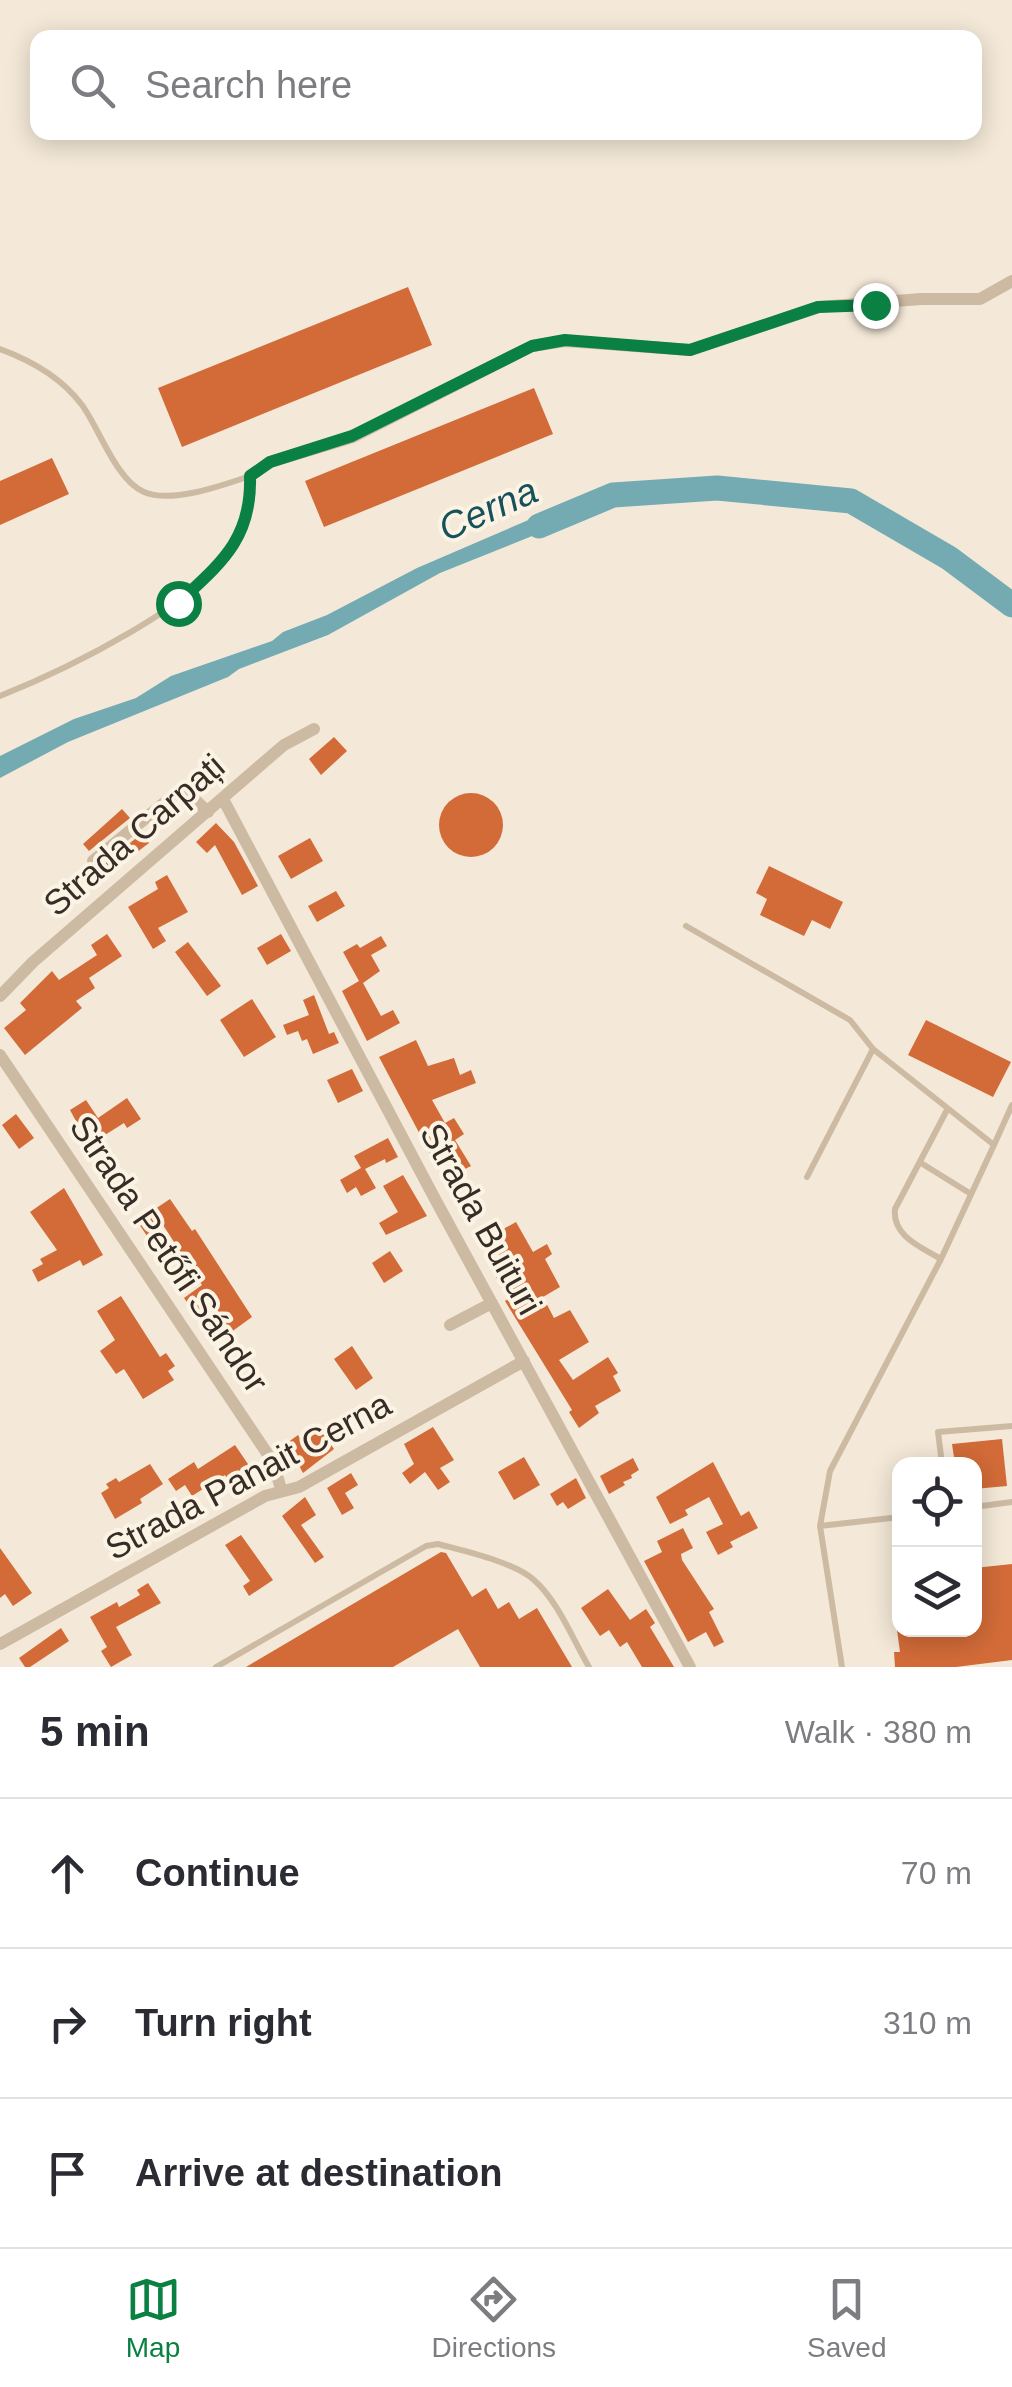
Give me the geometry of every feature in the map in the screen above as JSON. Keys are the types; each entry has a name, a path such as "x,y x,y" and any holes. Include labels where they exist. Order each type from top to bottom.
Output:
{"street":[{"path":"250,476 270,462 352,436 532,346 565,340 690,350 818,307 980,299 1012,281"},
{"name":"Strada Carpați","path":"0,996 284,745 314,729"},
{"path":"92,861 174,795 188,794 208,812"},
{"name":"Strada Buituri","path":"223,798 690,1667"},
{"name":"Strada Petőfi Sándor","path":"0,1055 273,1462 282,1489"},
{"path":"450,1325 492,1303"},
{"name":"Strada Panait Cerna","path":"0,1644 524,1361"}],"lane":[{"path":"0,349 36,365 68,389 130,481 144,492 190,493 250,476 251,506 237,544 178,603 34,682 0,696"},
{"path":"686,926 850,1020 873,1050 994,1146"},
{"path":"806,1177 873,1050"},
{"path":"842,1667 820,1526 836,1455 941,1260 1012,1105"},
{"path":"941,1260 904,1236 894,1219 948,1110"},
{"path":"921,1163 972,1194"},
{"path":"941,1457 938,1432 1012,1426"},
{"path":"982,1507 1012,1502"},
{"path":"820,1526 892,1518"},
{"path":"216,1667 426,1546 438,1544 519,1570 533,1579 589,1667"}],"water":[{"path":"568,503 572,520 440,573 328,635 68,742 0,778 0,756 74,719 136,698 171,676 272,641 283,632 327,615 417,568"}],"building":[{"path":"408,287 432,345 182,447 158,388"},
{"path":"534,388 553,434 324,527 305,481"},
{"path":"52,458 69,494 0,525 0,481"},
{"path":"334,737 347,751 321,775 309,759"},
{"path":"471,793 494,802 503,825 494,848 471,857 448,848 439,825 448,802"},
{"path":"122,809 130,818 89,851 83,844"},
{"path":"216,823 234,842 258,886 242,895 215,845 207,853 196,842"},
{"path":"141,834 149,843 102,879 96,871"},
{"path":"310,838 323,861 291,879 278,856"},
{"path":"769,866 843,902 830,929 812,920 804,936 760,915 767,899 756,893"},
{"path":"167,875 188,912 158,928 166,941 153,949 128,907 158,889 155,882"},
{"path":"336,891 345,906 317,922 308,906"},
{"path":"107,934 122,956 89,978 95,988 76,1001 82,1008 25,1055 4,1028 26,1010 20,1003 52,971 59,980 97,955 91,945"},
{"path":"281,934 291,951 267,965 257,948"},
{"path":"381,936 387,946 371,955 380,971 363,983 381,1016 393,1010 400,1023 367,1041 342,991 359,981 343,952"},
{"path":"188,942 221,986 207,996 175,952"},
{"path":"314,995 329,1034 334,1032 339,1043 313,1054 307,1039 302,1041 298,1031 287,1035 283,1025 309,1015 303,1000"},
{"path":"252,999 276,1037 244,1057 220,1020"},
{"path":"926,1020 1011,1062 993,1097 908,1055"},
{"path":"416,1040 428,1066 454,1058 460,1075 471,1070 476,1083 432,1100 445,1123 454,1118 464,1134 455,1140 471,1166 459,1172 449,1150 433,1159 379,1057"},
{"path":"352,1069 363,1091 338,1103 327,1080"},
{"path":"127,1098 141,1119 127,1128 124,1123 89,1145 70,1110 86,1100 98,1118"},
{"path":"16,1114 34,1138 19,1149 2,1125"},
{"path":"388,1138 398,1157 365,1169 376,1188 361,1196 356,1187 347,1193 340,1180 361,1168 354,1156"},
{"path":"403,1175 427,1216 386,1235 379,1223 398,1212 383,1186"},
{"path":"64,1188 103,1255 83,1266 80,1260 38,1282 32,1270 43,1264 40,1259 57,1250 30,1212"},
{"path":"170,1199 192,1231 195,1229 252,1317 216,1343 184,1298 202,1285 163,1225 147,1236 137,1221"},
{"path":"516,1222 533,1252 547,1244 552,1254 545,1259 560,1287 543,1297 554,1318 570,1310 589,1342 559,1360 573,1380 608,1357 618,1373 613,1376 621,1391 595,1406 599,1413 579,1428 569,1412 572,1410 505,1301 508,1299 491,1268 503,1262 489,1237"},
{"path":"390,1251 403,1271 384,1283 372,1263"},
{"path":"121,1296 160,1357 166,1353 175,1366 168,1371 174,1380 143,1399 124,1369 116,1374 100,1351 115,1340 97,1311"},
{"path":"352,1346 373,1378 356,1390 334,1359"},
{"path":"318,1427 334,1449 303,1473 287,1443 298,1435 301,1440"},
{"path":"433,1427 454,1460 440,1468 450,1482 438,1490 425,1472 410,1484 402,1473 414,1464 404,1444"},
{"path":"1002,1439 1007,1486 982,1488 982,1457 954,1457 952,1444"},
{"path":"235,1445 250,1467 228,1480 225,1475 192,1496 185,1485 176,1491 168,1479 194,1462 198,1469"},
{"path":"524,1457 540,1485 514,1500 498,1472"},
{"path":"633,1458 639,1470 609,1494 600,1476"},
{"path":"713,1462 741,1516 749,1511 758,1528 730,1542 733,1547 718,1555 706,1532 723,1524 709,1497 670,1524 656,1497"},
{"path":"150,1464 163,1484 115,1519 101,1493 109,1488 106,1484 116,1478 119,1482"},
{"path":"351,1473 358,1485 345,1493 354,1508 342,1515 327,1488"},
{"path":"576,1478 586,1498 568,1509 563,1502 557,1506 550,1494"},
{"path":"305,1497 316,1515 301,1525 324,1557 315,1563 282,1516"},
{"path":"683,1528 693,1548 681,1554 682,1560 714,1609 709,1612 724,1642 714,1647 706,1632 688,1642 644,1561 662,1552 657,1541"},
{"path":"241,1535 273,1580 249,1596 243,1586 250,1581 225,1545"},
{"path":"0,1548 32,1593 13,1606 5,1594 0,1598"},
{"path":"441,1552 446,1553 472,1597 486,1588 498,1609 509,1602 519,1619 537,1608 572,1667 480,1667 458,1629 393,1667 246,1667"},
{"path":"1012,1564 1012,1660 956,1667 895,1667 894,1652 900,1652 898,1637 982,1637 982,1567"},
{"path":"148,1583 161,1603 116,1627 132,1655 111,1667 101,1651 107,1647 90,1617 140,1595 137,1590"},
{"path":"608,1589 630,1620 646,1609 655,1623 650,1627 674,1667 642,1667 627,1642 620,1647 609,1630 600,1636 581,1608"},
{"path":"61,1628 69,1641 25,1667 19,1658"}],"waterway":[{"name":"Cerna","path":"539,526 613,495 717,488 851,501 949,558 1012,605"}],"route":[{"path":"178,603 237,544 251,506 250,476 270,462 352,436 532,346 565,340 690,350 818,307 875,305"}]}
